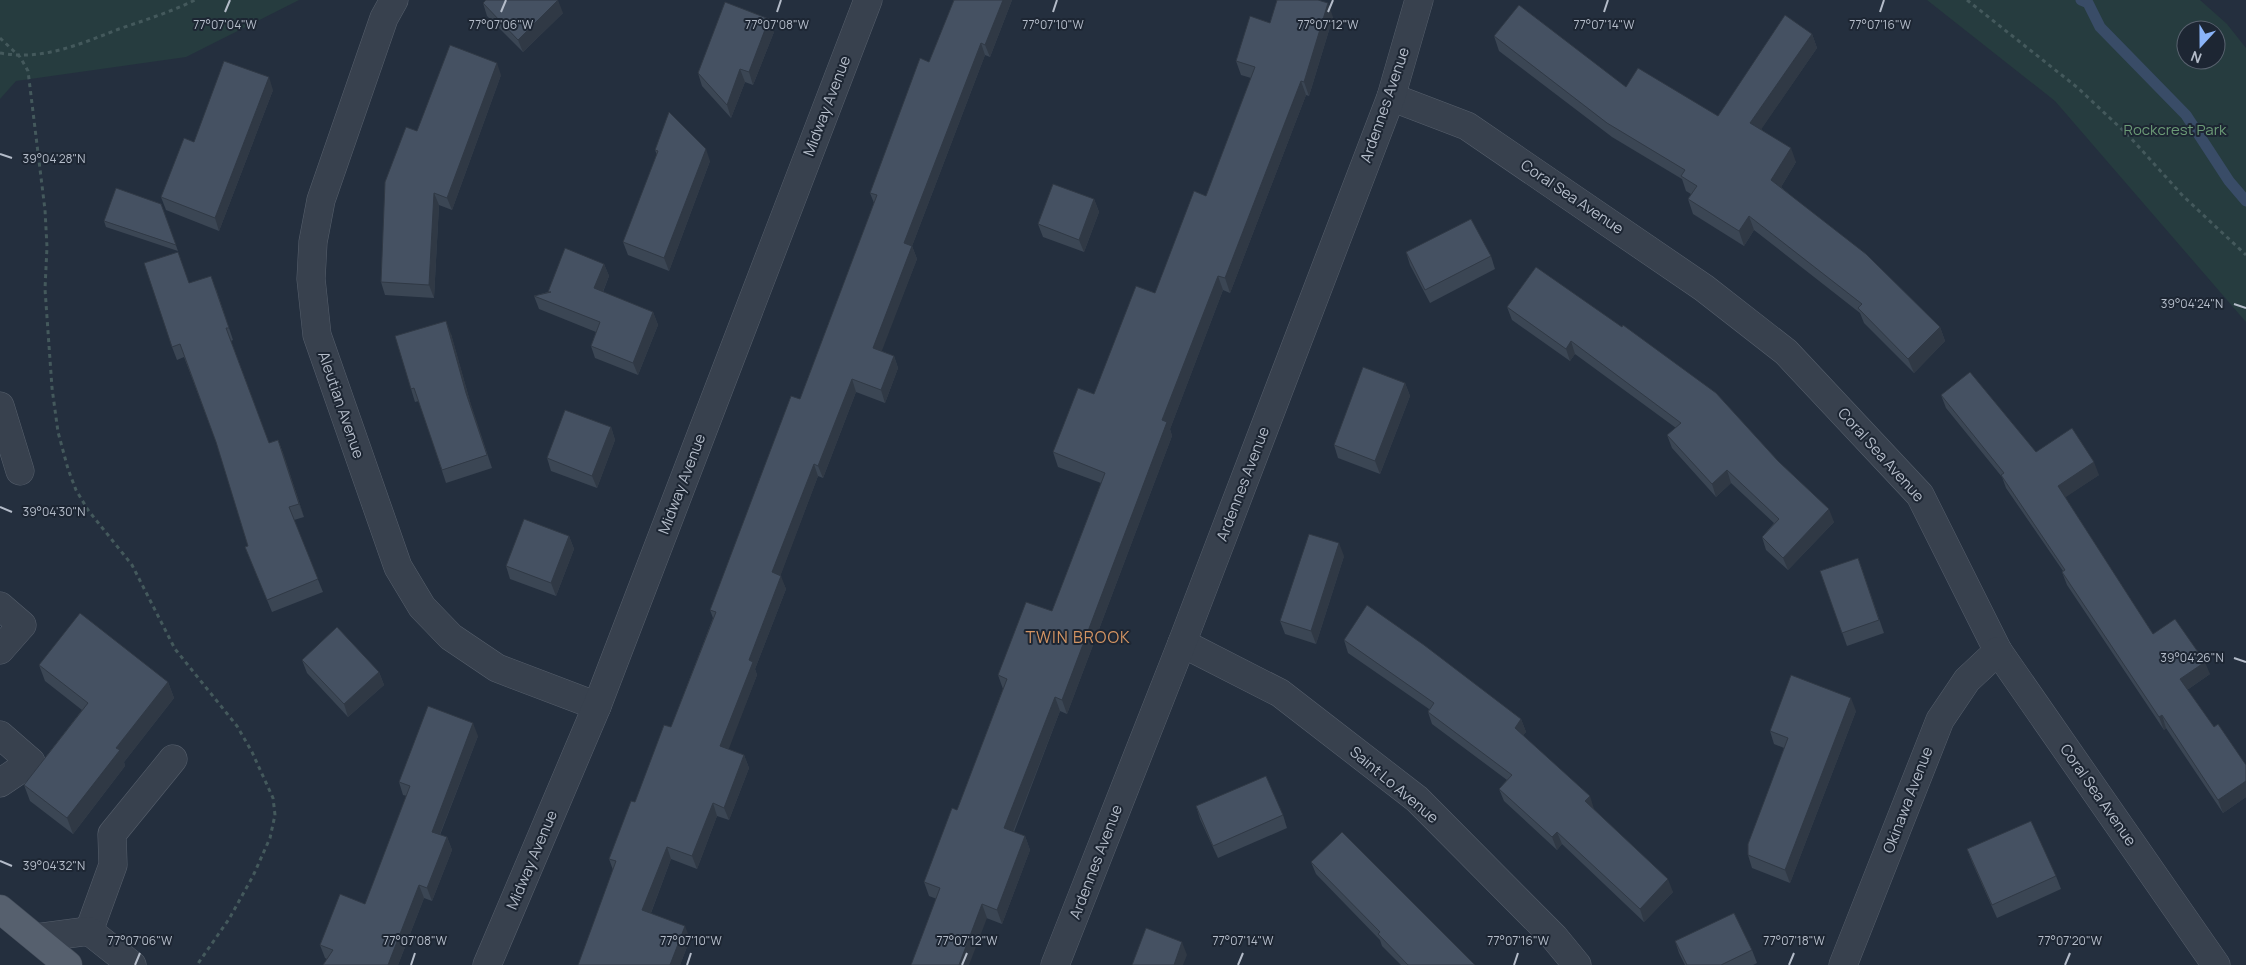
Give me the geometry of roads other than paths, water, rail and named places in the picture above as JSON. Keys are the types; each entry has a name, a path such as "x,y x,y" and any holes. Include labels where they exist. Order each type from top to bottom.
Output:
{"main road":[{"path":"0,909 68,965"}],"street":[{"name":"Aleutian Avenue","path":"394,0 384,18 321,200 313,242 311,279 317,335 398,567 422,607 451,637 497,668 597,706"},
{"name":"Midway Avenue","path":"487,965 597,706 868,0"},
{"name":"Ardennes Avenue","path":"1055,965 1182,643 1391,97 1419,0"},
{"name":"Coral Sea Avenue","path":"1391,97 1467,126 1704,288 1786,352 1920,494 1998,651 2216,965"},
{"path":"0,406 20,471 0,455"},
{"path":"0,606 22,625 0,650"},
{"name":"Saint Lo Avenue","path":"1182,643 1280,693 1417,799 1554,936 1577,965"},
{"name":"Okinawa Avenue","path":"1844,965 1940,720 1967,680 1998,651"},
{"path":"0,734 31,762 0,783"},
{"path":"89,930 113,865 112,834 173,759"},
{"path":"36,938 89,930 132,965"}],"waterway":[{"path":"2081,0 2088,3 2100,27 2186,115 2229,181 2246,201"}],"district":[{"name":"TWIN BROOK","path":"1078,637"}],"park label":[{"name":"Rockcrest Park","path":"2175,130"}]}
